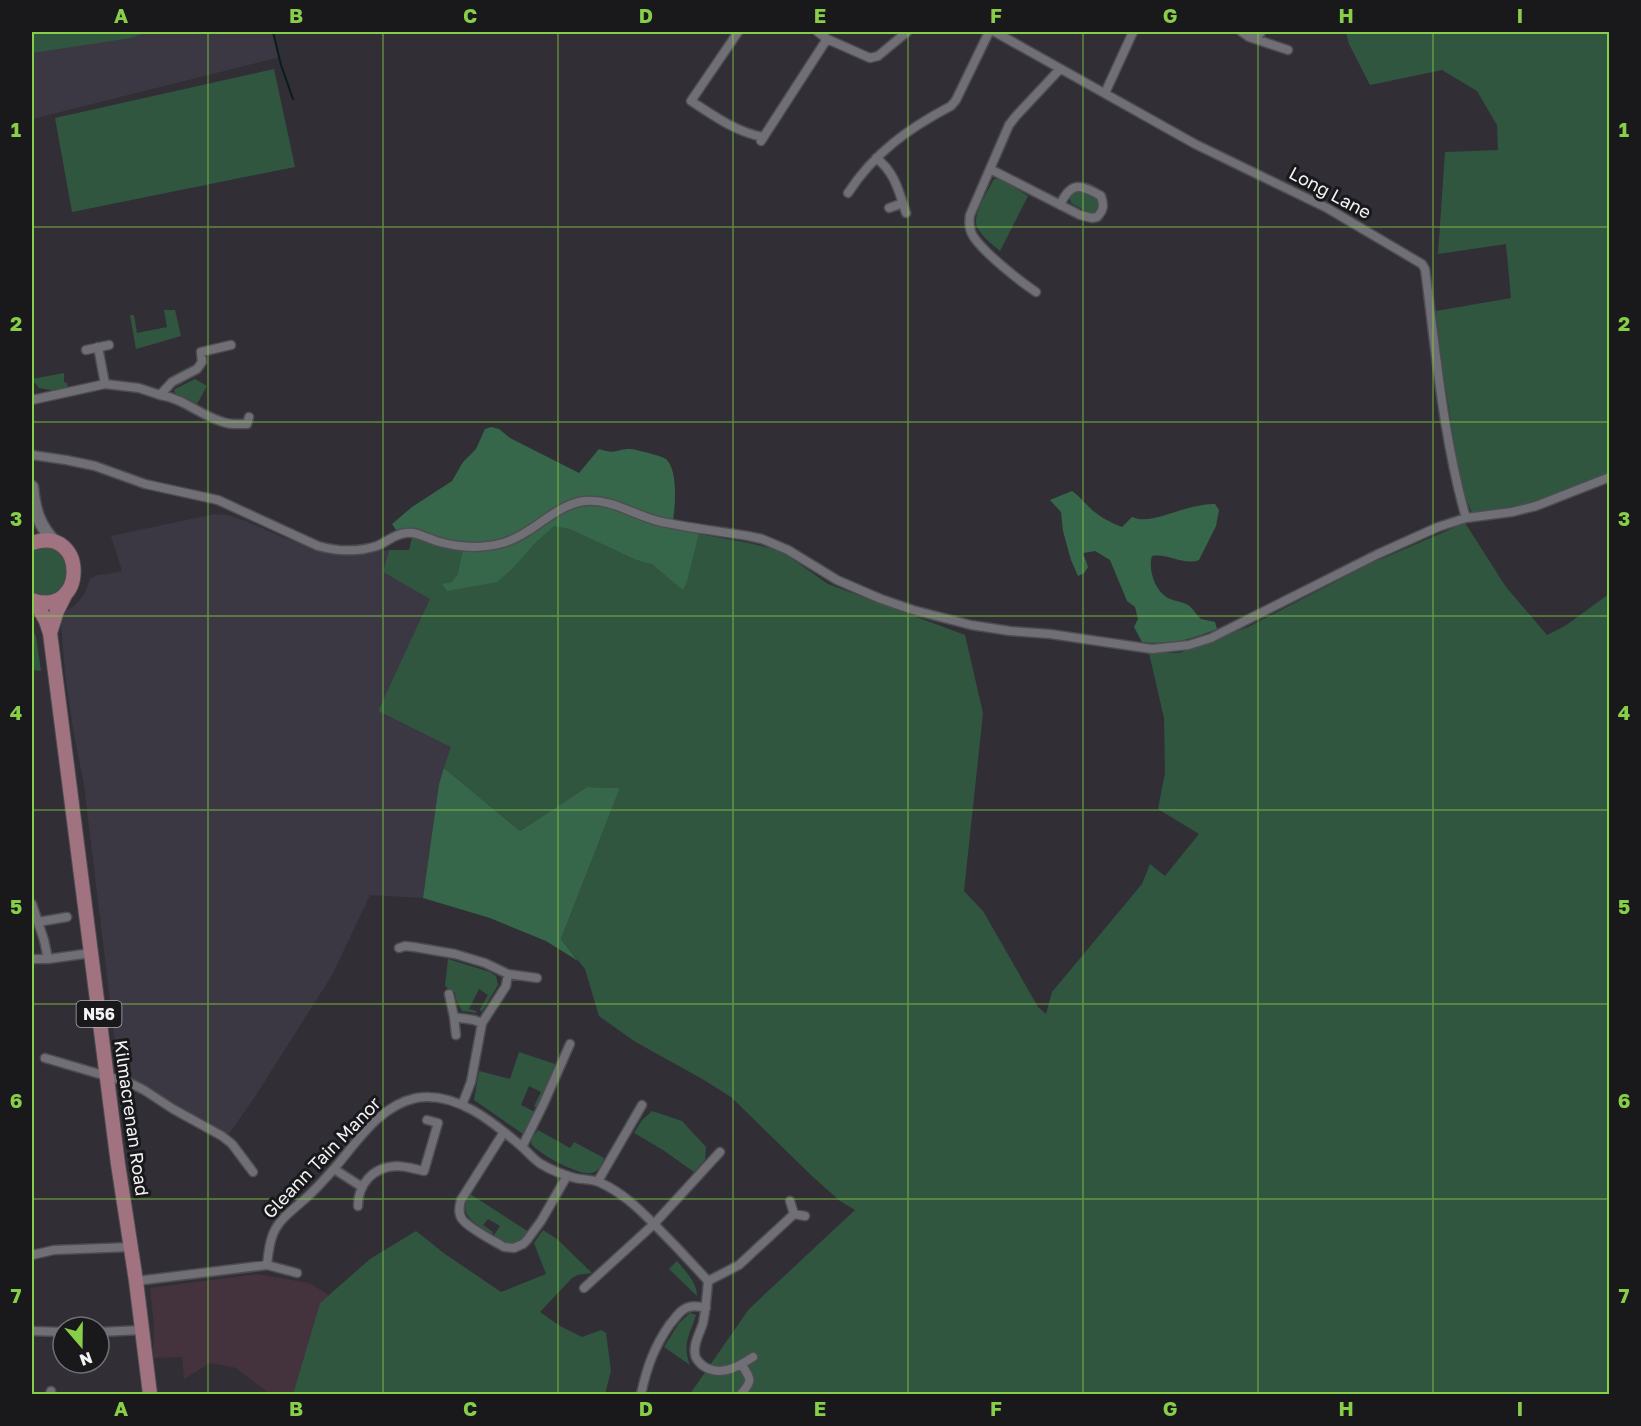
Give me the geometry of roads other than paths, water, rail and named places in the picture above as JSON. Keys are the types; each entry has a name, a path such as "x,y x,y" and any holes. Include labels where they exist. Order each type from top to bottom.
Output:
{"main road":[{"path":"32,487 32,517"},
{"path":"33,501 42,528 56,543"},
{"path":"32,543 42,540 56,543"},
{"name":"N56","path":"50,633 57,611 74,581 75,567 67,550 56,543"},
{"name":"N56","path":"33,601 51,602 66,593"},
{"name":"N56","path":"33,601 46,621 50,633"},
{"name":"Kilmacrenan Road","path":"50,633 150,1395"}],"street":[{"path":"738,32 691,101 736,128 762,139 827,39"},
{"path":"818,32 827,39 873,58 907,32"},
{"path":"848,194 876,158 903,134 951,106 989,32"},
{"name":"Long Lane","path":"995,32 1195,144 1327,208 1422,264 1425,269 1455,479 1466,518"},
{"path":"1105,93 1133,32"},
{"path":"1242,32 1249,37 1259,35 1288,50"},
{"path":"1036,292 1022,283 985,249 971,233 969,222 1012,120 1060,69"},
{"path":"876,158 892,174 906,213"},
{"path":"990,169 1060,205 1080,215 1097,217 1103,206 1101,196 1077,186 1068,191 1060,205"},
{"path":"889,208 903,203"},
{"path":"86,350 109,345"},
{"path":"160,395 172,382 197,369 202,362 201,352 231,345"},
{"path":"98,347 105,384"},
{"path":"32,400 105,384 139,387 172,397 226,424 247,424 249,417"},
{"path":"32,455 95,466 145,484 218,500 318,546 330,549 362,549 377,546 396,535 407,532 468,548 486,546 504,543 519,536 566,506 585,501 613,503 658,521 762,539 788,550 837,580 881,599 931,615 971,625 1152,649 1189,645 1211,638 1408,539 1438,527 1466,518 1536,506 1610,477"},
{"path":"32,904 48,959"},
{"path":"38,922 67,917"},
{"path":"399,948 414,946 455,954 485,963 508,974 537,978"},
{"path":"32,959 91,953"},
{"path":"462,1105 471,1082 482,1023 506,986 508,974"},
{"path":"449,994 456,1035"},
{"path":"454,1017 482,1023"},
{"path":"522,1147 570,1044"},
{"path":"45,1058 130,1083 144,1090 222,1136 232,1144 253,1172"},
{"name":"Gleann Tain Manor","path":"267,1265 270,1242 279,1223 319,1185 386,1111 398,1104 426,1097 462,1105 478,1113 540,1163 567,1176 598,1181 619,1194 637,1207 708,1281"},
{"path":"598,1181 642,1105"},
{"path":"358,1206 358,1197 364,1182 371,1175 394,1166 424,1171 438,1123 427,1120"},
{"path":"504,1132 461,1200 460,1214 463,1221 470,1226 504,1247 510,1249 518,1246 527,1240 541,1221 567,1176"},
{"path":"584,1287 654,1224 720,1152"},
{"path":"334,1169 362,1187"},
{"path":"789,1202 794,1214"},
{"path":"794,1214 805,1216"},
{"path":"753,1357 742,1365 722,1372 706,1368 694,1356 706,1308 708,1281 739,1264 794,1214"},
{"path":"32,1256 54,1250 131,1247"},
{"path":"136,1281 267,1265 297,1272"},
{"path":"641,1395 648,1365 656,1345 674,1320 683,1309 699,1306 706,1308"},
{"path":"111,1331 142,1330"},
{"path":"32,1331 51,1332"},
{"path":"741,1395 750,1383 742,1365"}],"waterway":[{"path":"273,32 293,99"}]}
